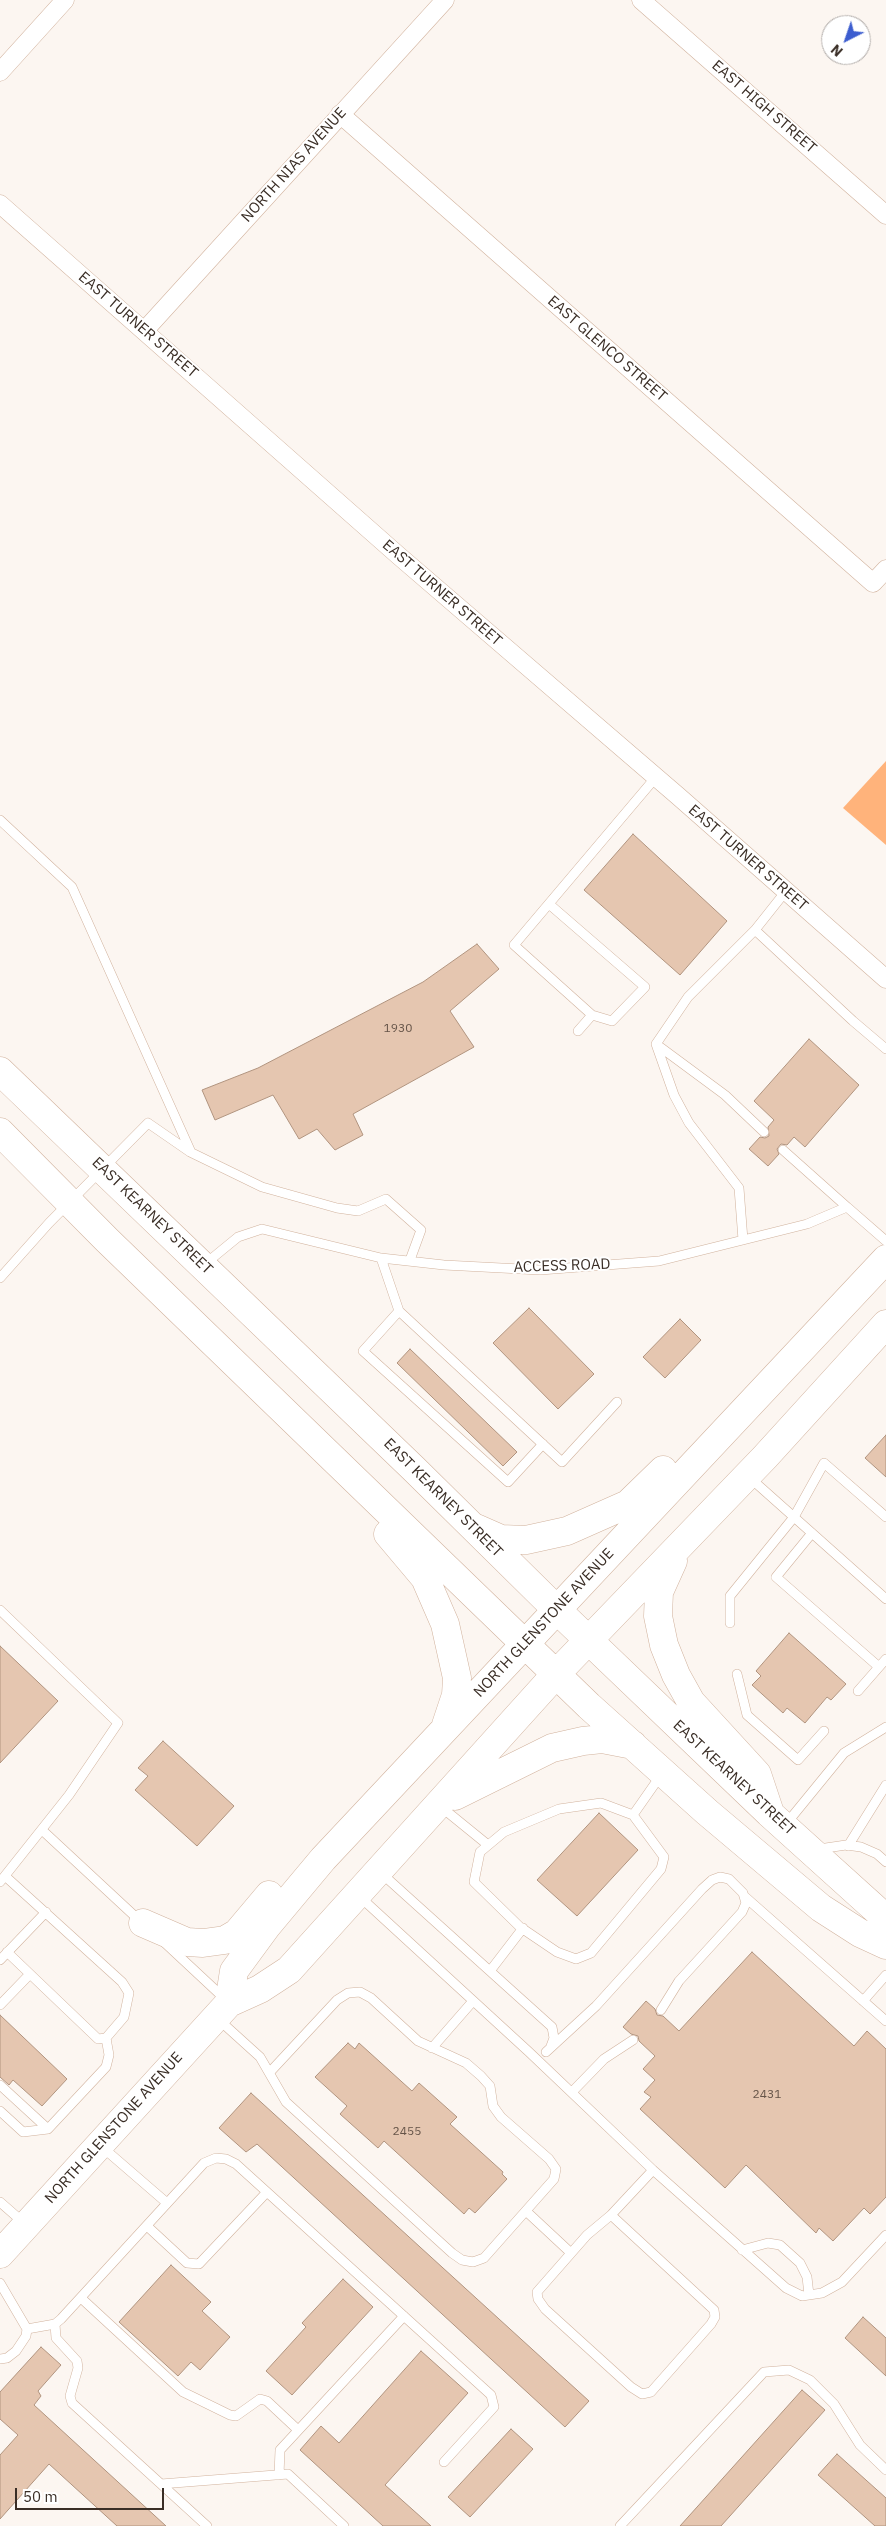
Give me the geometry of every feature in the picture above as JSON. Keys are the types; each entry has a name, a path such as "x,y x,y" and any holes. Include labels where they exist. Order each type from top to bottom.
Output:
{"main road":[{"name":"EAST KEARNEY STREET","path":"0,1071 473,1527 556,1610 777,1820 881,1914 886,1923"},
{"path":"0,1132 107,1240 524,1644 632,1745 821,1908 860,1934 886,1945"},
{"path":"107,1240 201,1355 386,1532 425,1578 446,1624 456,1678 456,1695 443,1731"},
{"name":"NORTH GLENSTONE AVENUE","path":"222,2010 234,1972 273,1918 360,1819 886,1259"},
{"path":"473,1527 500,1539 526,1540 567,1531 628,1504 647,1487 793,1332 866,1280"},
{"name":"NORTH GLENSTONE AVENUE","path":"0,2254 222,2010 289,1970 556,1674 883,1334"},
{"path":"687,1538 666,1572 659,1592 658,1616 664,1645 676,1674 691,1702 757,1774 777,1820"},
{"path":"438,1805 552,1748 602,1739 632,1745"},
{"path":"143,1924 187,1942 203,1943 225,1940 237,1933 298,1866 360,1819"}],"street":[{"path":"0,72 65,0"},
{"name":"NORTH NIAS AVENUE","path":"145,330 445,0"},
{"name":"EAST HIGH STREET","path":"641,0 886,215"},
{"name":"EAST GLENCO STREET","path":"340,114 873,583 886,569"},
{"name":"EAST TURNER STREET","path":"0,204 399,556 656,777 886,979"}],"lane":[{"path":"549,904 644,986 612,1021 592,1015 514,945 656,777"},
{"path":"0,820 72,887 190,1152"},
{"path":"656,1044 688,997 755,930 786,891"},
{"path":"755,930 886,1049"},
{"path":"578,1031 592,1015"},
{"path":"656,1044 725,1095 764,1132"},
{"path":"656,1044 674,1095 689,1123 738,1188 743,1240"},
{"path":"0,1278 70,1202 148,1123 190,1152 262,1188 337,1208 358,1211 386,1199 420,1230 410,1260"},
{"path":"783,1150 886,1241"},
{"name":"ACCESS ROAD","path":"203,1266 238,1237 262,1230 382,1258 444,1265 540,1270 658,1261 806,1224 847,1207"},
{"path":"382,1258 399,1311 562,1462 617,1402"},
{"path":"399,1311 363,1350 370,1357 508,1482 543,1444"},
{"path":"730,1623 730,1596 794,1517 824,1463 886,1517"},
{"path":"747,1476 886,1599"},
{"path":"812,1533 776,1577 879,1667"},
{"path":"0,1610 118,1723 69,1795 3,1879 46,1912 122,1982 128,1993 124,2017 106,2038 98,2039 7,1952"},
{"path":"858,1691 886,1659"},
{"path":"737,1674 747,1715 798,1760 824,1730"},
{"path":"777,1820 844,1754 886,1726"},
{"path":"633,1816 663,1772"},
{"path":"848,1846 886,1785"},
{"path":"601,1803 633,1816 664,1857 661,1869 591,1953 576,1959 557,1952 523,1928 474,1882 480,1852 488,1845 504,1832 559,1809 601,1803"},
{"path":"438,1805 488,1845"},
{"path":"42,1830 143,1924 222,2010 260,2057 270,2072 276,2088 286,2102 462,2260 473,2262 484,2258 527,2212 554,2179 556,2169 549,2159 501,2117 493,2106 490,2086 481,2076 466,2063 418,2041 371,1998 360,1992 348,1993 337,2000 270,2072"},
{"path":"811,1850 848,1846 861,1847 877,1854 886,1862"},
{"path":"379,1870 552,2027 553,2045 546,2052"},
{"path":"530,2052 538,2054 546,2052 580,2021 712,1880 720,1877 729,1880 737,1886 744,1896 886,2021"},
{"path":"357,1894 530,2052 652,2170 786,2288 802,2296 822,2293 842,2282 886,2235"},
{"path":"661,2010 679,1981 742,1912 746,1904 744,1896"},
{"path":"0,1960 46,1912"},
{"path":"490,1971 523,1928"},
{"path":"0,2005 30,1974"},
{"path":"863,2001 886,1975"},
{"path":"432,2048 473,2001"},
{"path":"0,2111 24,2132 48,2129 106,2067 109,2055 106,2038"},
{"path":"572,2092 604,2060 633,2040"},
{"path":"0,2084 48,2129"},
{"path":"99,2145 167,2203"},
{"path":"27,2329 55,2324 204,2163 216,2158 236,2164 490,2395 494,2407 444,2462"},
{"path":"610,2215 714,2310 715,2317 711,2324 651,2392 642,2394 631,2387 538,2299 537,2292 543,2282 652,2170"},
{"path":"146,2226 187,2263 199,2264 267,2192"},
{"path":"0,2202 26,2225"},
{"path":"527,2212 571,2253"},
{"path":"742,2250 768,2243 780,2246 800,2263 808,2277 809,2295"},
{"path":"0,2283 27,2329 26,2336 16,2351 6,2358 0,2359"},
{"path":"81,2298 183,2392 230,2415 236,2416 260,2399 267,2400 298,2430"},
{"path":"279,2475 280,2450 404,2316"},
{"path":"55,2324 56,2338 77,2361 70,2396 72,2404 207,2526"},
{"path":"620,2526 764,2372 789,2370 810,2380 834,2404 860,2445 886,2470"},
{"path":"161,2484 288,2474 344,2526"}],"shaded area":[{"path":"886,761 886,845 843,808"}],"building":[{"path":"633,834 727,921 680,975 584,890"},
{"path":"477,944 499,969 450,1011 474,1047 353,1114 363,1135 335,1150 317,1129 299,1139 273,1095 215,1120 202,1090 258,1068 423,982"},
{"path":"809,1039 859,1085 805,1147 794,1137 787,1145 781,1144 777,1149 779,1154 768,1166 749,1149 760,1137 765,1138 769,1136 768,1127 774,1120 754,1101"},
{"path":"529,1308 594,1374 558,1409 493,1343"},
{"path":"680,1319 701,1340 665,1378 643,1357"},
{"path":"410,1349 517,1452 503,1466 397,1363"},
{"path":"886,1435 886,1477 865,1458"},
{"path":"789,1633 846,1684 831,1700 827,1697 805,1723 787,1708 783,1713 752,1685 761,1676 756,1671"},
{"path":"0,1646 58,1701 0,1763"},
{"path":"163,1741 234,1806 197,1846 135,1790 148,1776 138,1768"},
{"path":"599,1813 638,1850 577,1916 537,1880"},
{"path":"752,1952 854,2046 867,2031 886,2049 886,2197 870,2214 864,2208 833,2241 819,2228 816,2233 746,2165 725,2188 640,2109 651,2097 644,2092 655,2080 643,2069 655,2056 639,2041 638,2036 631,2034 623,2027 646,2001 655,2009 657,2015 663,2016 679,2031"},
{"path":"0,2015 67,2079 42,2106 13,2080 9,2085 0,2077"},
{"path":"348,2043 355,2049 359,2043 412,2091 419,2083 457,2117 450,2124 503,2172 502,2174 507,2179 475,2213 469,2208 464,2214 384,2141 378,2148 340,2114 347,2106 315,2077"},
{"path":"251,2093 589,2401 565,2427 257,2144 246,2152 219,2128"},
{"path":"171,2265 211,2302 202,2311 230,2337 200,2370 191,2362 178,2376 119,2322"},
{"path":"343,2279 373,2307 292,2395 266,2371 306,2327 302,2323"},
{"path":"863,2317 886,2338 886,2376 845,2338"},
{"path":"41,2347 61,2365 38,2391 41,2396 34,2405 166,2526 117,2526 49,2464 0,2519 0,2455 18,2435 0,2419 0,2392"},
{"path":"421,2351 468,2393 385,2485 431,2526 383,2526 300,2450 321,2426 339,2443"},
{"path":"802,2390 825,2410 721,2526 680,2526"},
{"path":"511,2429 533,2449 470,2517 448,2497"},
{"path":"837,2454 886,2498 886,2526 875,2526 818,2475"}]}
